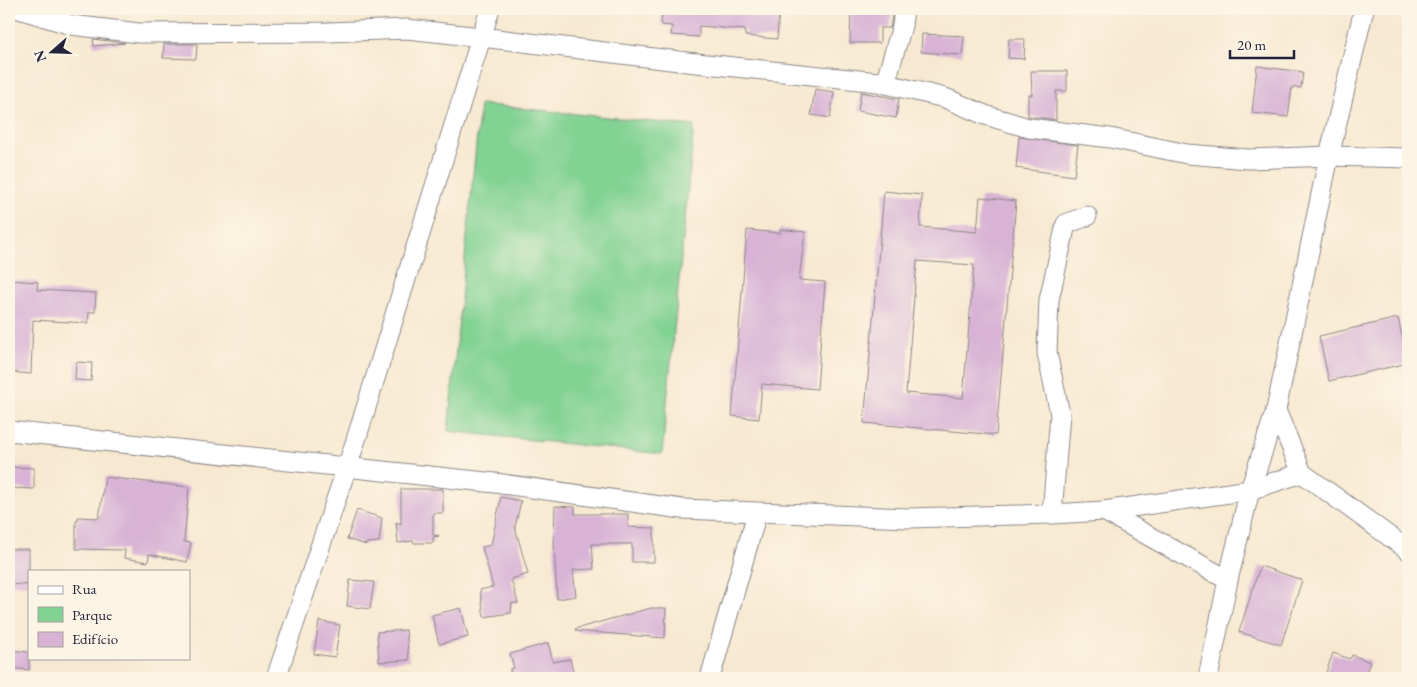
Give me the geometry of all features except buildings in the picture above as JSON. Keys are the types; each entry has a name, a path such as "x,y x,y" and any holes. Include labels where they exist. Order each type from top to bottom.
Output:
{"street":[{"path":"19,9 72,25 139,33 329,32 407,29 481,36 687,62 885,84 945,98 984,114 1029,128 1110,138 1187,154 1248,160 1329,156 1408,158"},
{"path":"276,678 348,466 490,9"},
{"path":"885,84 902,26 904,9"},
{"path":"1208,678 1228,580 1250,490 1276,410 1329,156 1364,9"},
{"path":"1052,514 1060,414 1047,353 1049,300 1066,224 1087,216"},
{"path":"1276,410 1302,473 1408,550"},
{"path":"9,431 495,483 682,509 909,518 1104,511 1250,490 1302,473"},
{"path":"1104,511 1228,580"},
{"path":"710,678 757,513"}],"green space":[{"path":"480,104 694,126 662,454 448,431"}]}
